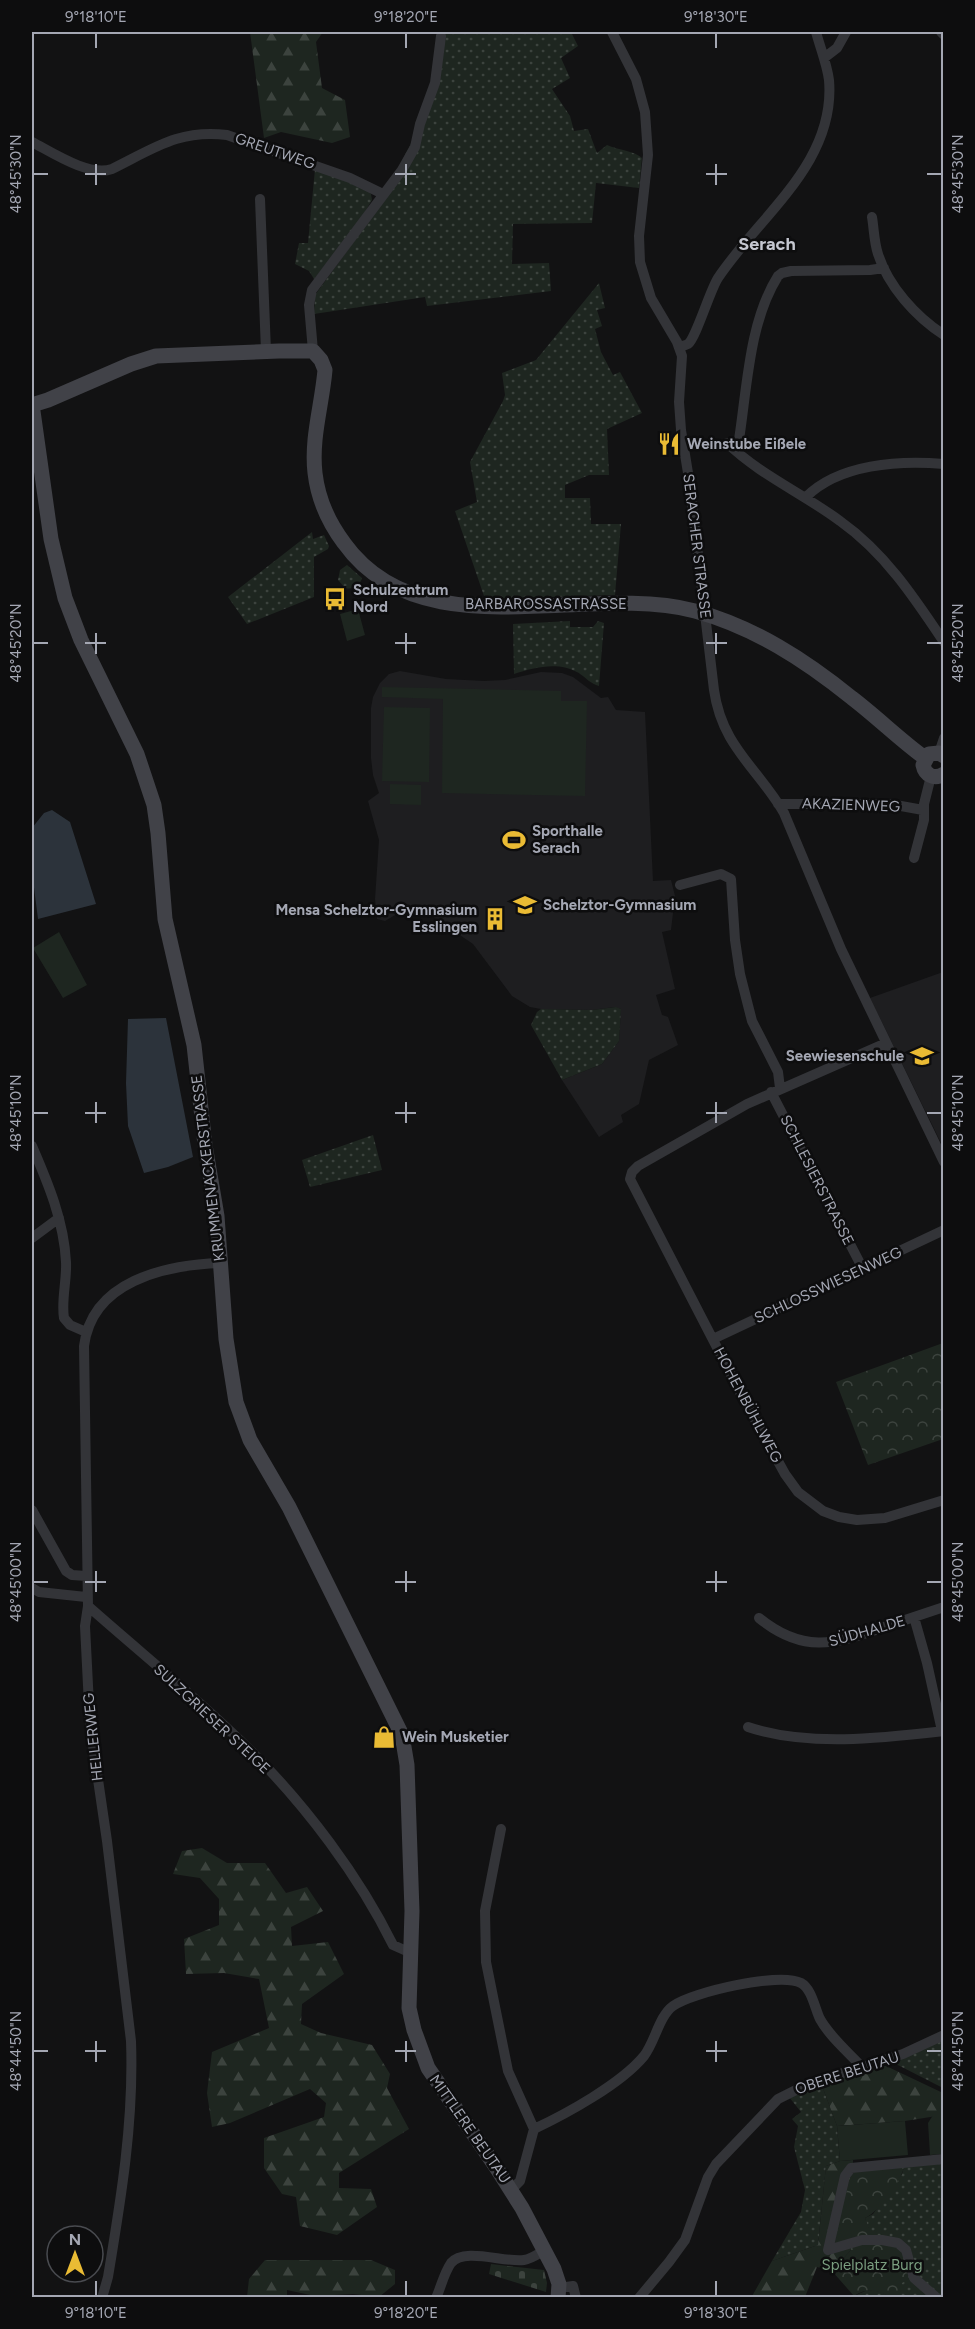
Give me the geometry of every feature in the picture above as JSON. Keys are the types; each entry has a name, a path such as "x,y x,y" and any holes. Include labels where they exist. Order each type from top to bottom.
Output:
{"main road":[{"path":"32,404 48,400 150,357 313,351"},
{"name":"BARBAROSSASTRASSE","path":"313,351 320,357 325,370 314,442 314,466 318,489 327,516 343,542 358,561 375,575 415,595 462,605 503,607 613,603 669,607 705,614 756,634 801,660 936,756"},
{"name":"KRUMMENACKERSTRASSE","path":"32,404 51,539 61,585 81,640 137,754 154,805 165,919 194,1045 205,1145 217,1216 224,1321 236,1402 246,1432 289,1507 402,1735 407,1765 412,1911 411,1953"},
{"path":"936,756 925,770 937,775"},
{"name":"MITTLERE BEUTAU","path":"411,1953 409,2008 425,2062 512,2190 557,2275 558,2293"}],"street":[{"path":"612,32 636,80 646,118 648,155 639,236 641,268 654,304 680,348 691,341 718,277 780,202 818,146 828,98 829,80 816,32"},
{"path":"824,58 837,48 846,32"},
{"path":"313,351 309,305 314,287 402,170 416,145 420,124 434,88 441,36"},
{"name":"GREUTWEG","path":"32,142 88,170 99,172 112,169 187,135 223,134 350,178 383,194"},
{"path":"260,199 266,351"},
{"path":"872,217 877,251 884,268 908,304 944,335"},
{"path":"737,452 752,352 762,315 778,276 791,271 884,268"},
{"name":"SERACHER STRASSE","path":"680,348 683,364 679,402 681,430 689,478 715,698 722,722 735,748 778,804 795,838 841,949 944,1162"},
{"path":"728,443 737,452 806,497 858,535 882,558 908,590 944,642"},
{"path":"806,497 822,484 867,468 902,463 944,464"},
{"path":"936,756 944,738"},
{"path":"914,858 924,820 923,810 937,775"},
{"name":"AKAZIENWEG","path":"778,804 890,804 923,810"},
{"name":"SCHLESIERSTRASSE","path":"680,885 721,874 727,876 732,882 736,951 755,1029 778,1072 776,1090 863,1269"},
{"path":"776,1090 886,1043"},
{"name":"HOHENBÜHLWEG","path":"776,1090 735,1110 638,1166 630,1176 633,1186 785,1474 798,1492 809,1502 839,1517 863,1520 885,1518 944,1500"},
{"path":"32,1146 49,1186 64,1236 66,1264 63,1315 70,1325 86,1332"},
{"path":"32,1238 59,1218"},
{"name":"SCHLOSSWIESENWEG","path":"713,1340 944,1230"},
{"name":"HELLERWEG","path":"102,2298 108,2277 128,2142 132,2062 107,1841 89,1716 85,1626 87,1602 83,1363 86,1332 104,1303 128,1282 154,1273 220,1263"},
{"path":"32,1510 66,1571 72,1575 86,1576"},
{"path":"32,1588 39,1592 87,1602"},
{"name":"SULZGRIESER STEIGE","path":"87,1602 215,1717 260,1761 322,1834 374,1908 393,1945 411,1953"},
{"name":"SÜDHALDE","path":"759,1618 785,1635 819,1644 848,1640 944,1607"},
{"path":"748,1727 768,1732 796,1731 869,1740 943,1731 914,1617"},
{"path":"501,1829 485,1911 487,1968 497,2007 508,2071 534,2129 520,2181 512,2190"},
{"path":"534,2129 576,2107 632,2068 652,2044 669,2010 685,1999 714,1989 769,1981 800,1983 807,1988 822,2022 862,2067"},
{"name":"OBERE BEUTAU","path":"639,2298 685,2240 712,2170 772,2104 786,2094 808,2084 916,2050 944,2035"},
{"path":"937,2298 916,2281 910,2270 906,2250 898,2243 862,2240 828,2250 844,2180 850,2168 944,2159"},
{"path":"436,2298 448,2268 456,2259 469,2256 524,2260 545,2250"},
{"path":"558,2293 573,2286 576,2298"}],"shaded area":[{"name":"Schelztor-Gymnasium","path":"400,671 446,679 484,681 505,680 541,672 562,673 573,677 601,698 608,697 616,710 645,712 653,881 671,880 675,896 671,930 662,932 675,989 656,995 662,1015 668,1017 678,1045 649,1060 639,1104 621,1115 623,1122 599,1137 562,1080 602,1064 619,1041 621,1009 615,1007 592,1010 530,1007 512,996 473,944 423,910 417,907 407,908 385,921 377,919 375,899 379,840 368,801 379,793 373,775 371,758 371,708 373,697 380,683 389,674"},
{"path":"52,810 70,822 96,904 38,919 32,872 32,828 44,813"},
{"name":"Seewiesenschule","path":"943,972 943,1147 870,998"},
{"path":"166,1018 193,1157 144,1173 128,1126 126,1083 128,1019"}],"green space":[{"path":"250,32 323,32 316,42 322,88 345,100 350,137 332,143 281,132 264,138"},
{"path":"445,32 571,32 578,46 561,58 570,78 552,89 570,116 574,131 588,129 597,153 607,145 642,158 639,188 596,183 592,223 513,224 512,264 549,263 551,291 427,306 425,297 314,314 315,295 377,210 432,102 438,86"},
{"path":"315,169 366,189 371,194 372,200 356,227 314,279 309,271 295,264 299,243 308,243"},
{"path":"599,283 605,308 597,310 602,326 595,329 601,352 613,375 620,372 642,413 607,429 609,475 589,475 565,485 565,498 590,498 591,524 621,524 615,595 485,599 455,511 477,502 470,462 503,401 505,395 502,373 536,360"},
{"path":"312,532 313,539 324,535 329,546 328,549 314,557 314,597 247,624 228,597"},
{"path":"347,565 362,578 353,588 345,588 338,580 340,570"},
{"path":"358,609 365,635 347,641 340,614"},
{"path":"570,621 570,627 593,627 598,621 604,623 599,686 579,673 563,667 538,667 514,674 513,624"},
{"path":"382,687 561,691 561,701 587,701 585,796 442,793 443,699 382,697"},
{"path":"384,707 430,708 429,782 382,781"},
{"path":"390,784 421,785 421,805 390,804"},
{"path":"59,932 87,985 63,998 33,948"},
{"path":"616,1007 621,1009 619,1041 602,1064 562,1080 531,1025 537,1012 541,1009 592,1010"},
{"path":"373,1135 382,1170 310,1187 302,1160"},
{"path":"943,1343 943,1439 868,1465 836,1382"},
{"path":"202,1848 227,1863 265,1863 286,1893 307,1887 323,1911 291,1927 292,1946 328,1942 344,1974 302,2004 301,2024 321,2033 372,2045 390,2074 387,2088 409,2129 339,2173 339,2188 371,2189 377,2207 337,2235 300,2226 296,2197 282,2194 264,2168 264,2138 324,2117 326,2103 310,2089 230,2123 212,2127 207,2093 212,2052 269,2028 259,1979 224,1973 186,1974 184,1939 219,1925 219,1899 200,1878 173,1874 182,1851"},
{"path":"943,2039 943,2088 892,2062"},
{"path":"884,2065 943,2093 943,2115 905,2121 837,2126 821,2083"},
{"path":"821,2083 837,2126 840,2161 826,2166 818,2245 772,2261 801,2212 805,2190 794,2147 798,2126 792,2119 801,2112 789,2097"},
{"path":"933,2115 943,2115 943,2154 930,2155 928,2123"},
{"path":"905,2121 908,2155 840,2161 837,2126"},
{"path":"853,2160 851,2250 832,2271 817,2267 805,2297 751,2298 772,2261 818,2245 826,2166 840,2161"},
{"path":"943,2162 943,2297 852,2298 871,2290 891,2297 865,2218 873,2214 902,2174 904,2167"},
{"name":"Spielplatz Burg","path":"904,2167 889,2196 865,2218 872,2236 900,2247 909,2279 902,2283 897,2295 891,2297 872,2290 863,2291 854,2296 832,2271 851,2250 840,2235 848,2182 854,2171"},
{"path":"265,2260 371,2260 395,2270 395,2284 379,2297 353,2294 315,2296 287,2290 287,2297 247,2297 249,2279"},
{"path":"491,2264 544,2270 547,2283 546,2292 489,2274"}],"place":[{"name":"Weinstube Eißele","path":"669,444"},
{"name":"Schulzentrum Nord","path":"335,599"},
{"name":"Sporthalle Serach","path":"514,840"},
{"name":"Schelztor-Gymnasium","path":"525,905"},
{"name":"Mensa Schelztor-Gymnasium Esslingen","path":"495,919"},
{"name":"Seewiesenschule","path":"922,1056"},
{"name":"Wein Musketier","path":"384,1737"}],"district":[{"name":"Serach","path":"767,244"}]}
